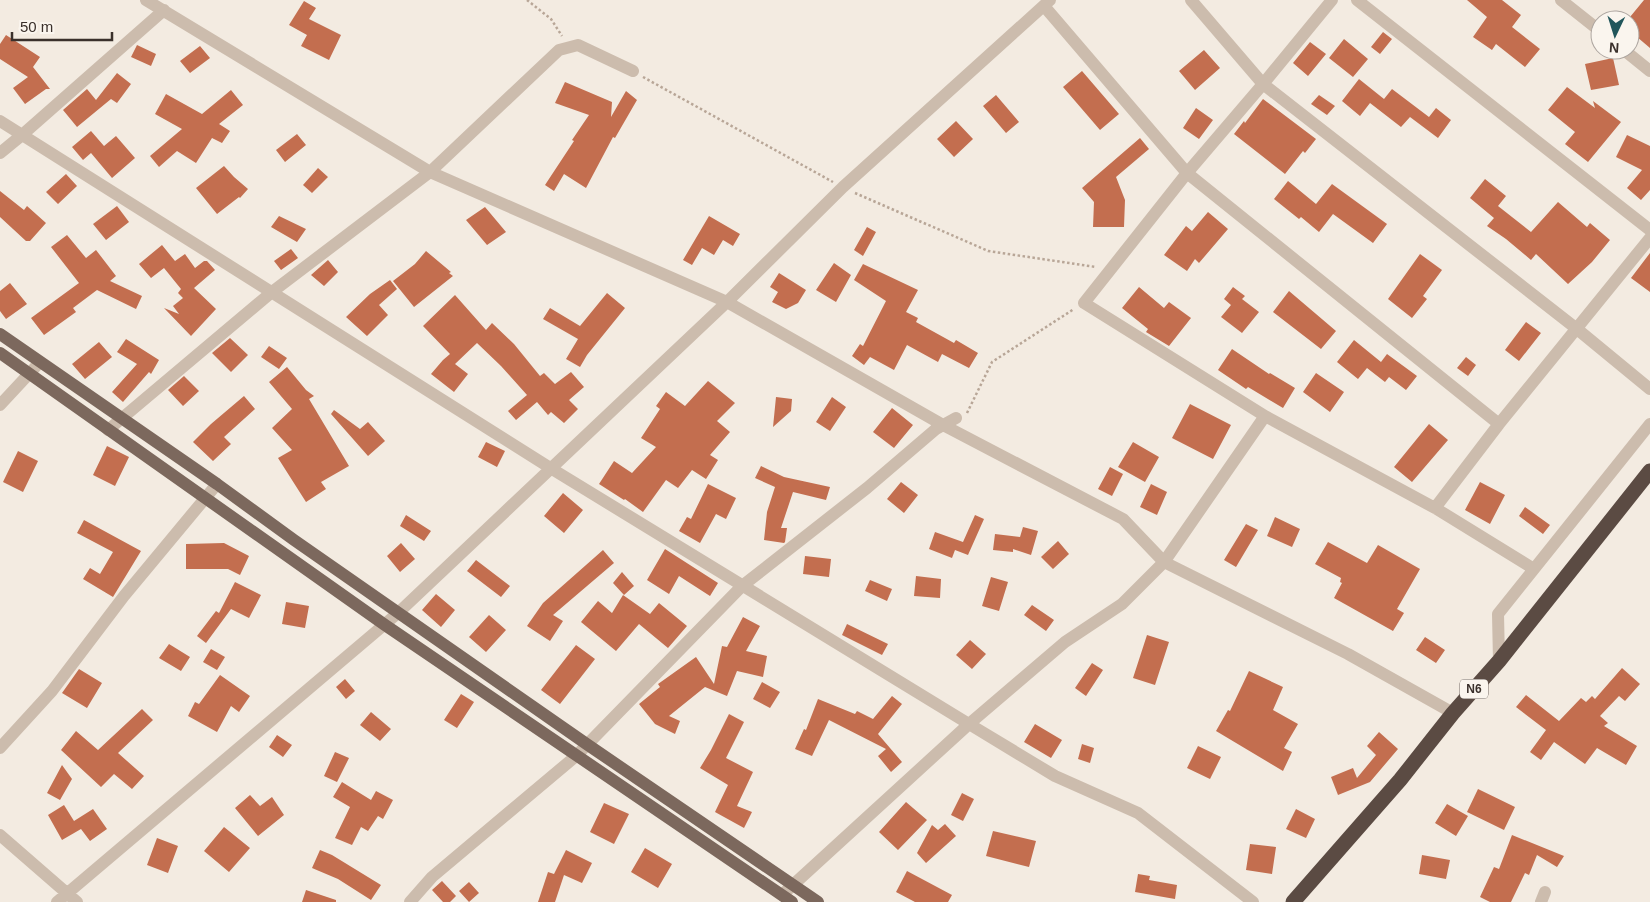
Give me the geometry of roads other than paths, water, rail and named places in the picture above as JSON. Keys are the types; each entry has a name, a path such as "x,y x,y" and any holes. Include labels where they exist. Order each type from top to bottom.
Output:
{"highway":[{"name":"N6","path":"1293,902 1400,780 1453,713 1499,661 1650,471"}],"main road":[{"path":"0,334 588,745 818,902"},
{"path":"0,353 385,625 787,899"}],"street":[{"path":"146,0 430,172 727,302 943,425 1123,519 1164,562 1348,654 1453,713"},
{"path":"1191,0 1263,84 1577,329 1650,389"},
{"path":"1332,0 1187,174 1084,302 1265,416 1435,508 1534,569"},
{"path":"1357,0 1650,230"},
{"path":"1561,0 1590,23"},
{"path":"1574,10 1582,0"},
{"path":"57,902 72,898 385,625 727,302 843,187 1047,3 1187,174 1499,424"},
{"path":"0,153 164,10"},
{"path":"108,430 272,292 430,172 559,50 578,45 633,71"},
{"path":"1636,60 1650,71"},
{"path":"0,121 552,469 742,586 1055,776 1138,813 1253,902"},
{"path":"1435,508 1499,424 1650,238"},
{"path":"0,405 40,362"},
{"path":"787,899 795,886 847,834 969,724 1065,642 1122,604 1164,562 1265,416"},
{"path":"410,902 432,876 588,745 742,586 943,425 956,418"},
{"path":"1499,661 1498,614 1650,424"},
{"path":"0,748 52,691 124,596 217,484"},
{"path":"0,835 72,898"}]}
